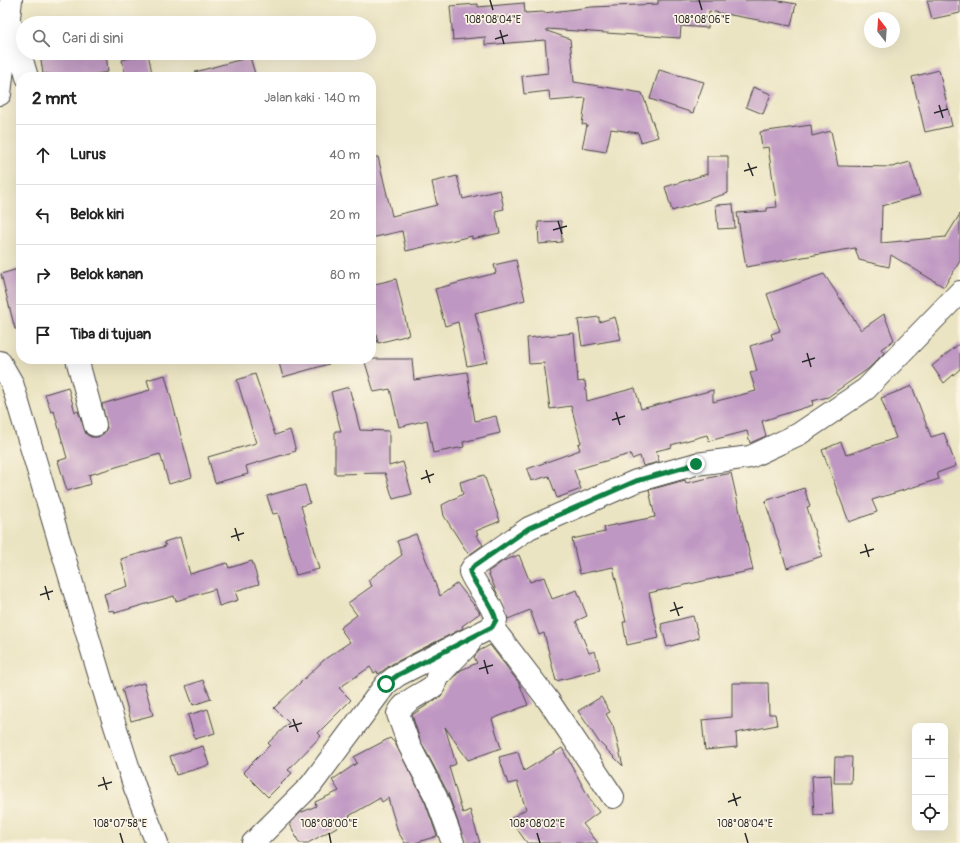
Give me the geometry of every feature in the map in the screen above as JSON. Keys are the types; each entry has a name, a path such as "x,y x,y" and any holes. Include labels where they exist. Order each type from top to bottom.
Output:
{"street":[{"path":"10,9 16,33"},
{"path":"0,94 10,9"},
{"path":"23,60 26,72"},
{"path":"453,843 436,797 409,745 398,714 400,708 409,701 434,686 437,677 496,620 494,612 470,572 473,567 529,528 636,481 696,464 750,457 799,434 870,386 960,292"},
{"path":"0,362 12,383 111,714 135,788 157,843"},
{"path":"78,364 95,425"},
{"path":"484,631 548,700 613,797"},
{"path":"253,843 311,785 386,684 398,675 484,631"}],"building":[{"path":"658,0 774,0 796,4 791,26 709,11 708,28 681,26 680,38 547,29 547,31 570,39 574,82 642,93 658,137 641,142 638,133 611,129 606,152 582,148 587,125 582,124 586,98 550,101 549,91 524,94 522,76 548,73 545,40 485,45 485,37 453,40 450,6 478,4 478,7 524,3 525,13 544,13 592,7 658,4"},
{"path":"927,0 960,0 960,13 932,19"},
{"path":"41,60 107,60 108,72 43,72"},
{"path":"122,60 149,60 152,72 125,72"},
{"path":"239,60 251,60 254,72 195,72"},
{"path":"659,70 704,82 693,113 650,99"},
{"path":"939,70 952,126 925,132 912,77"},
{"path":"753,87 771,94 763,114 746,107"},
{"path":"811,125 812,136 831,131 838,166 892,167 910,162 920,195 882,206 881,243 946,237 960,214 960,261 944,287 891,255 889,267 859,260 855,248 746,267 737,213 767,211 767,208 777,207 768,147 762,148 760,132"},
{"path":"707,156 728,156 728,193 672,211 665,187 707,174"},
{"path":"376,157 378,157 392,216 437,205 432,182 457,176 463,199 500,190 504,209 495,211 500,233 472,239 472,236 406,251 402,231 376,237"},
{"path":"733,204 735,228 718,229 716,205"},
{"path":"561,221 562,242 539,244 538,222"},
{"path":"516,260 525,300 475,313 487,362 467,366 458,322 445,326 435,289 496,273 494,265"},
{"path":"16,270 16,329 15,329 1,274"},
{"path":"824,274 861,330 884,314 894,340 881,349 884,353 868,369 828,397 812,401 813,405 762,421 766,436 750,443 747,431 709,441 707,435 671,445 672,447 656,451 659,462 643,466 640,456 632,459 630,454 574,470 581,489 557,498 549,476 531,481 527,469 580,450 578,444 581,443 571,406 550,409 544,363 529,364 527,338 574,333 578,382 585,381 587,401 635,388 641,409 713,390 713,402 756,391 750,373 757,371 750,346 773,339 771,334 780,331 767,294"},
{"path":"396,279 409,335 378,343 376,334 376,284"},
{"path":"599,317 599,322 615,317 621,339 582,346 578,320"},
{"path":"960,343 960,369 944,383 932,366"},
{"path":"376,359 412,359 414,380 467,372 475,421 496,416 500,433 463,442 464,447 433,453 427,420 399,427 390,389 374,392 366,364 376,364"},
{"path":"279,364 329,364 283,377"},
{"path":"255,374 275,435 290,430 296,451 246,466 248,474 215,483 208,457 256,443 237,380"},
{"path":"165,375 192,477 169,484 160,454 89,475 91,484 67,491 58,461 67,458 54,411 51,412 45,394 68,387 75,412 78,411 86,434 91,437 98,437 104,433 107,428 102,404 150,390 147,380"},
{"path":"912,386 931,437 944,433 956,466 937,473 939,479 872,500 877,512 849,522 822,450 841,442 846,455 896,438 881,398"},
{"path":"349,387 360,430 389,431 389,466 403,462 412,494 393,499 385,473 335,474 335,431 341,431 331,392"},
{"path":"731,473 753,570 649,593 659,638 627,645 623,622 626,622 613,567 580,574 572,539 605,532 604,527 655,517 649,490 685,480 686,483"},
{"path":"484,475 500,521 476,531 478,534 476,535 483,545 469,555 444,516 442,505 463,494 460,482"},
{"path":"305,485 310,503 301,506 319,569 296,575 278,513 273,514 267,496"},
{"path":"804,488 810,506 807,507 822,556 787,568 765,501"},
{"path":"416,534 440,596 457,583 480,613 462,626 463,628 392,664 378,674 377,671 374,673 370,667 339,688 351,700 318,733 321,736 288,770 292,773 268,797 243,772 270,745 268,743 289,723 274,708 325,659 350,642 340,628 357,615 348,603 372,586 368,580 402,555 397,541"},
{"path":"180,537 190,574 227,563 229,568 252,561 259,584 235,591 238,600 219,606 215,589 176,601 174,596 115,613 114,610 109,611 104,594 128,586 121,559 166,546 164,542"},
{"path":"519,555 530,582 544,577 552,599 577,590 587,616 576,621 589,653 595,651 600,670 556,681 544,633 539,635 530,610 508,619 488,572 503,561"},
{"path":"693,616 699,638 667,647 661,624"},
{"path":"490,645 519,683 528,705 492,719 501,748 468,760 445,727 456,764 449,767 462,811 463,813 470,810 480,843 465,843 448,793 420,740 412,715 441,696 448,684 461,670 477,663 474,657 479,651"},
{"path":"203,680 211,699 193,705 186,686"},
{"path":"144,683 153,715 131,721 122,689"},
{"path":"732,683 768,683 769,714 775,714 777,725 736,733 737,747 705,750 702,720 732,717"},
{"path":"601,697 610,712 606,714 613,726 623,766 599,742 578,711"},
{"path":"208,709 215,733 195,739 188,715"},
{"path":"390,738 395,743 425,802 437,836 415,843 405,843 398,832 388,798 382,802 380,798 349,816 351,819 308,843 299,843 290,824 300,813 316,806 315,802 339,791 332,780 357,763 354,757"},
{"path":"203,746 209,765 176,775 170,756"},
{"path":"562,748 592,803 599,812 583,824 598,843 527,843 510,819 526,809 517,782 508,784 499,757 518,752 524,771"},
{"path":"835,757 852,757 851,783 834,783"},
{"path":"831,775 833,814 814,815 812,776"}],"route":[{"path":"386,684 398,675 492,627 496,620 494,612 470,572 473,567 529,528 636,481 696,464"}]}
